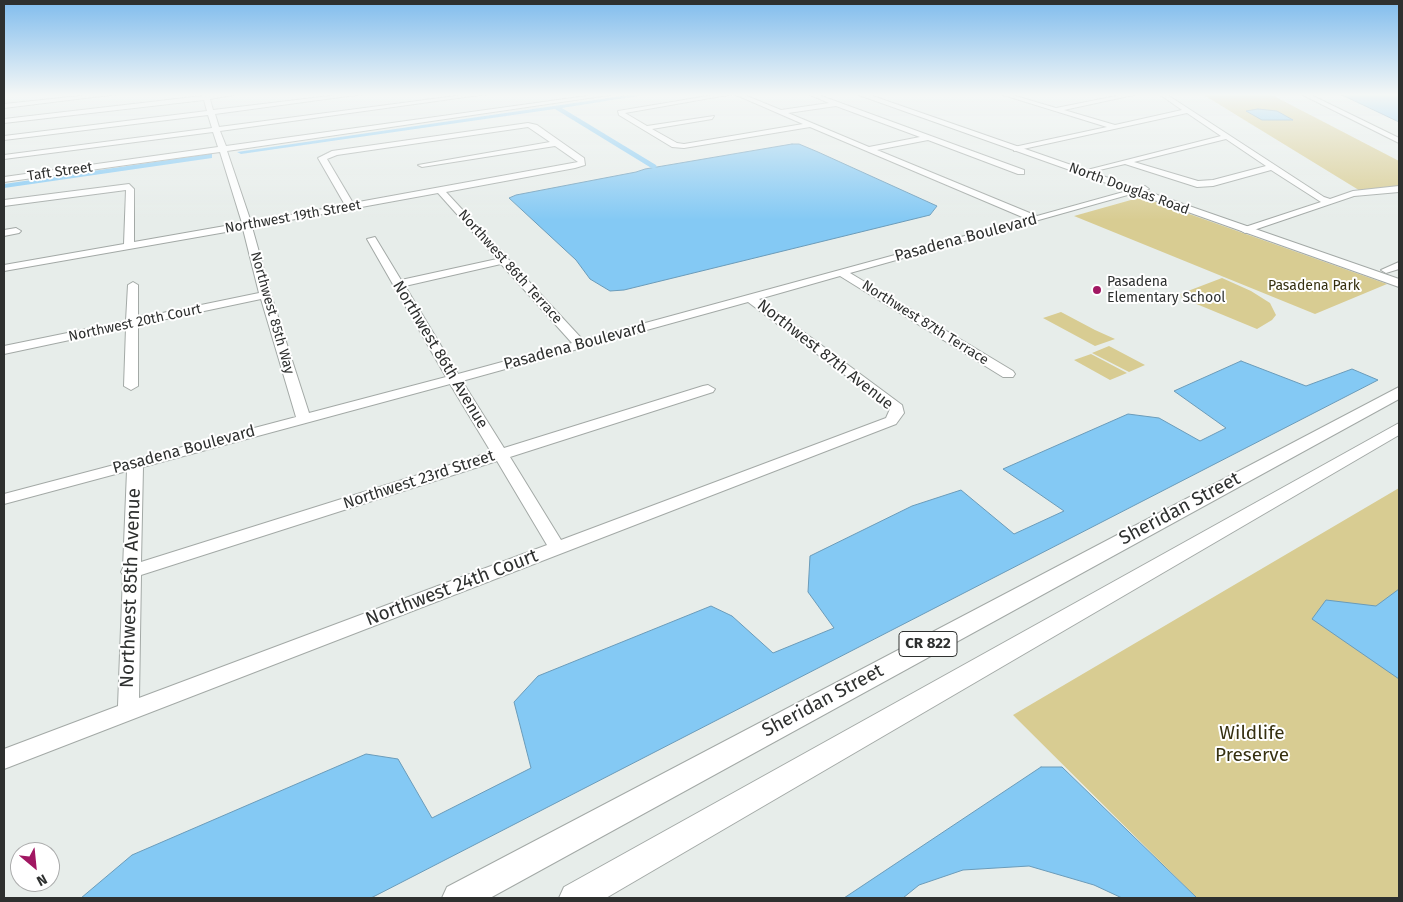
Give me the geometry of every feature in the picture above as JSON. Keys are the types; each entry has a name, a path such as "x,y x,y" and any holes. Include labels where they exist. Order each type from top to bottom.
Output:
{"main road":[{"name":"North Douglas Road","path":"986,136 1092,170 1140,190"},
{"name":"North Douglas Road","path":"989,136 1250,228 1399,283"},
{"name":"North Douglas Road","path":"1250,228 1399,275"},
{"name":"Sheridan Street","path":"458,898 1399,392"},
{"name":"CR 822","path":"575,898 1399,428"}],"street":[{"path":"4,138 19,136"},
{"path":"4,157 162,136"},
{"name":"Northwest 85th Way","path":"218,136 304,418"},
{"name":"Taft Street","path":"4,180 310,136"},
{"path":"350,206 322,158 325,156 455,136"},
{"path":"547,136 557,143"},
{"path":"660,136 675,145 684,146 744,136"},
{"path":"837,136 1036,219"},
{"path":"922,136 1021,172"},
{"path":"1022,148 1075,136"},
{"path":"1092,170 1226,137 1321,199 1330,202"},
{"path":"868,149 927,138"},
{"path":"422,165 557,143"},
{"name":"Northwest 19th Street","path":"4,270 129,245 582,164 581,160 557,143"},
{"path":"1127,162 1197,184 1213,183 1272,167"},
{"path":"4,203 126,186 130,189 129,245"},
{"path":"1250,228 1362,192 1399,189"},
{"name":"Northwest 86th Terrace","path":"441,190 580,344"},
{"name":"Pasadena Boulevard","path":"4,499 454,379 1140,190"},
{"path":"4,233 16,231"},
{"name":"Northwest 86th Avenue","path":"372,238 397,284 557,547"},
{"path":"397,284 504,260"},
{"path":"1386,270 1399,265"},
{"name":"Northwest 87th Terrace","path":"842,272 1008,374"},
{"path":"130,386 133,285"},
{"name":"Northwest 20th Court","path":"4,350 266,295"},
{"name":"Northwest 87th Avenue","path":"751,298 897,408 897,413"},
{"name":"Northwest 23rd Street","path":"130,572 708,389"},
{"name":"Northwest 24th Court","path":"4,759 891,421 897,413"},
{"name":"Northwest 85th Avenue","path":"128,712 130,572 135,463"}],"green space":[{"path":"1271,136 1351,136 1399,161 1399,189 1362,192"},
{"name":"Pasadena Park","path":"1138,198 1147,199 1387,284 1315,314 1074,216"},
{"path":"1222,278 1251,291 1270,303 1276,315 1272,320 1257,329 1182,298 1180,294"},
{"path":"1061,312 1115,339 1095,346 1043,318"},
{"path":"1109,346 1145,365 1129,372 1092,353"},
{"path":"1091,354 1127,373 1110,380 1074,360"},
{"name":"Wildlife Preserve","path":"1399,488 1399,898 1197,898 1013,715"}],"water":[{"path":"799,144 818,152 937,206 930,215 624,290 610,291 590,279 576,260 509,198 645,169"},
{"path":"1241,361 1306,386 1352,369 1378,380 371,898 81,898 132,855 366,754 398,759 432,818 531,768 514,702 538,676 711,606 732,616 773,653 834,628 808,592 810,556 912,506 961,490 1014,534 1064,511 1003,469 1128,414 1159,418 1200,441 1226,428 1174,391"},
{"path":"1399,589 1399,679 1312,619 1326,600 1376,606"},
{"path":"1041,767 1062,767 1197,898 1122,898 1094,885 1029,866 963,870 919,885 903,898 844,898"}],"waterway":[{"path":"241,152 352,136"},
{"path":"603,136 653,167"},
{"path":"4,186 209,156"}],"place":[{"name":"Pasadena Elementary School","path":"1097,290"}]}
